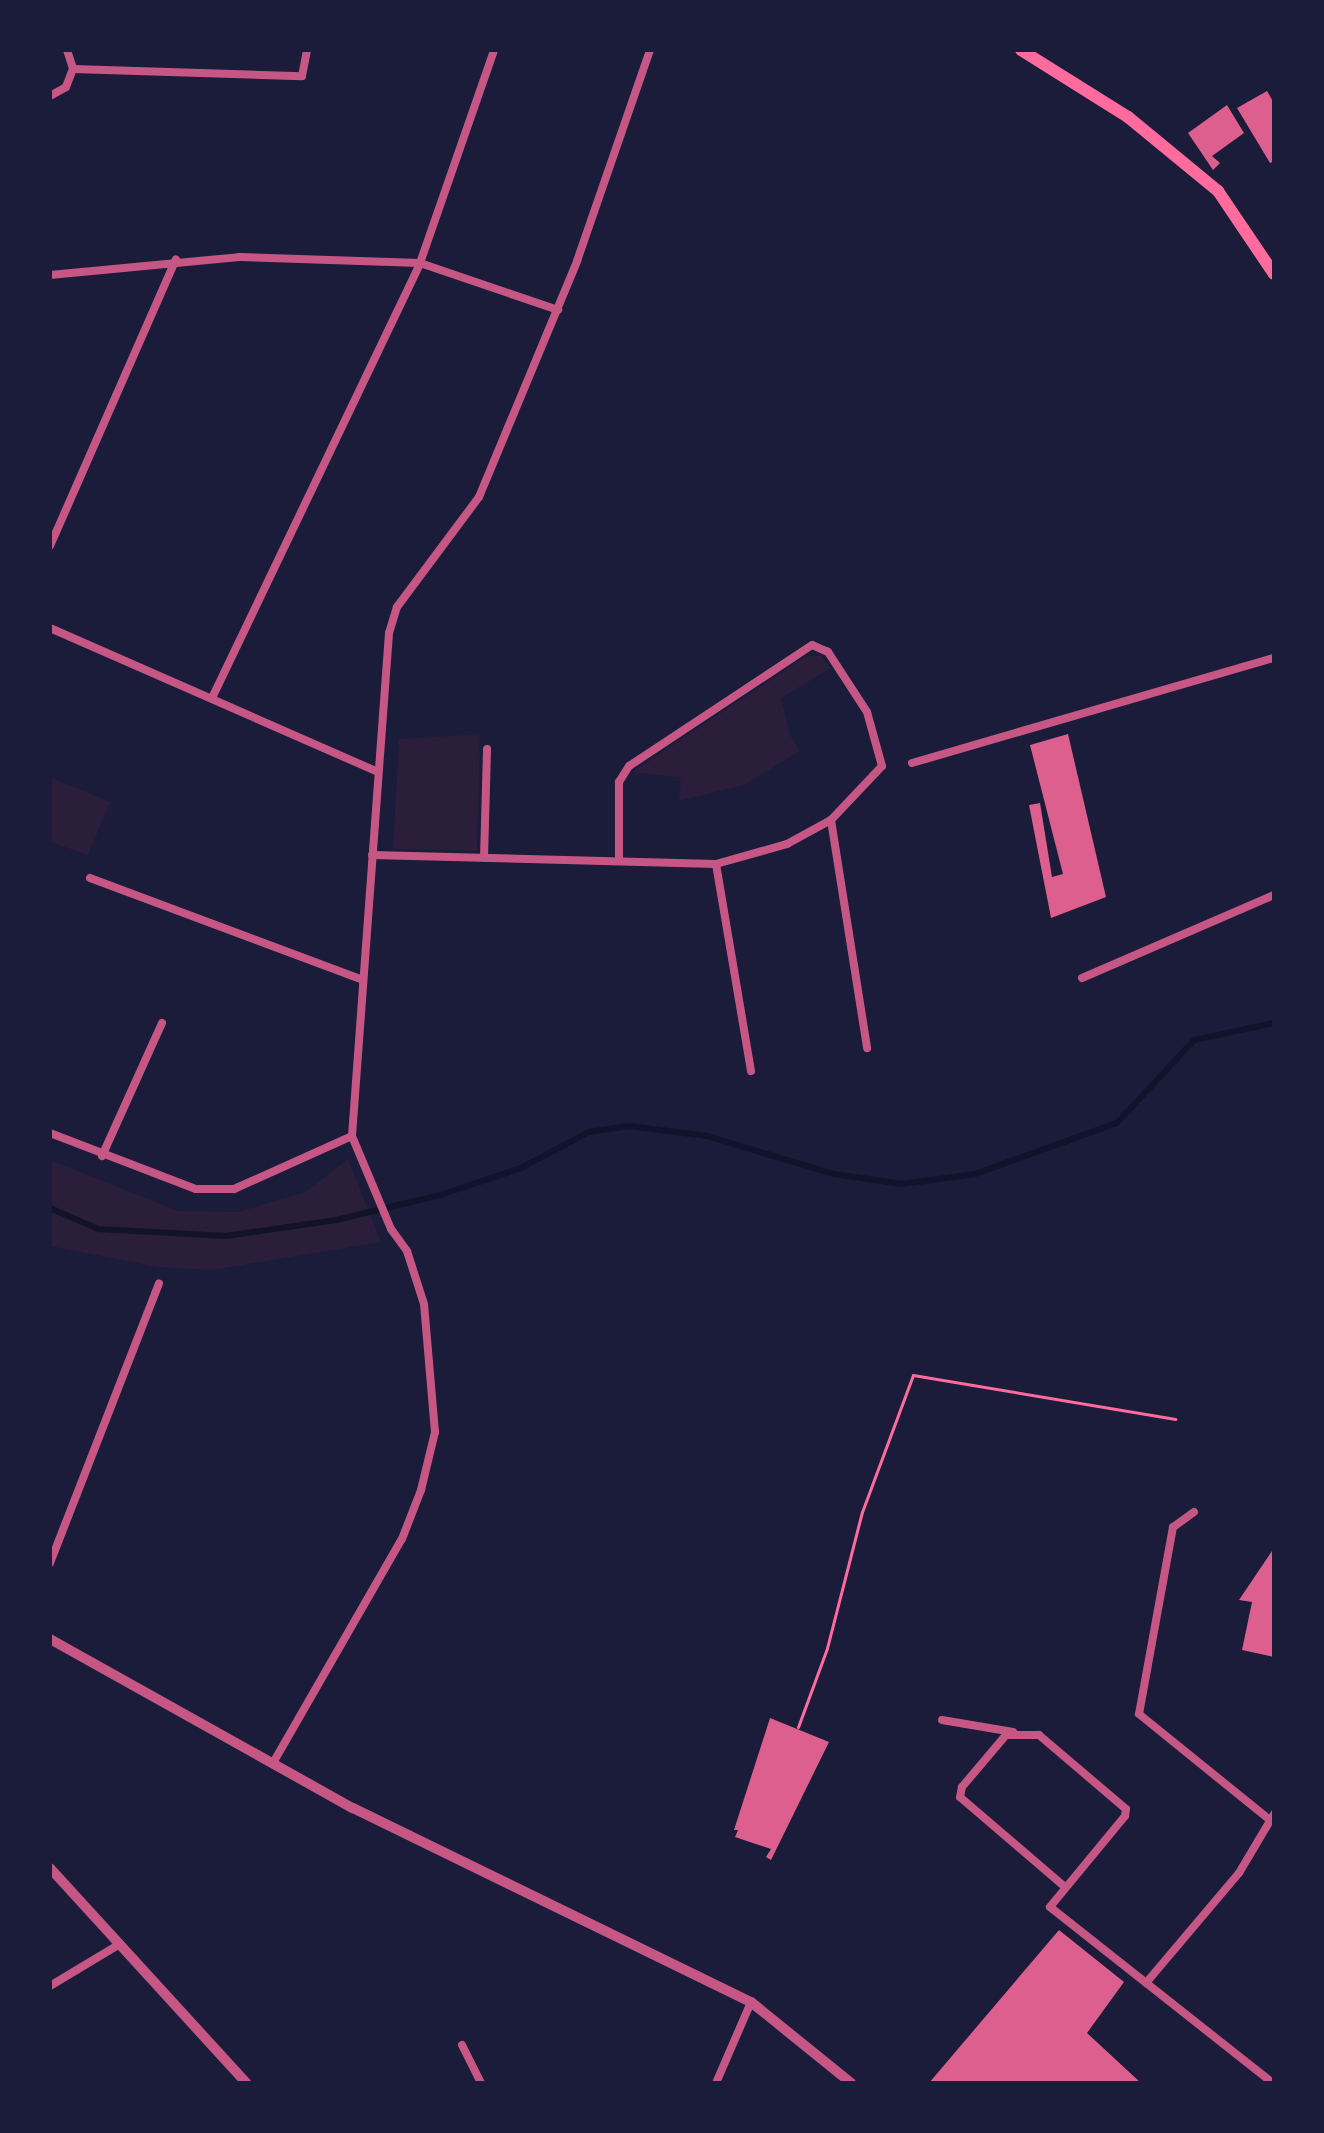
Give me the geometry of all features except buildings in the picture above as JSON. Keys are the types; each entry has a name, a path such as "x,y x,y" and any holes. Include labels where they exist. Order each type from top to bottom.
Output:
{"main road":[{"path":"1029,52 1128,117 1218,191 1274,274"}],"street":[{"path":"50,96 66,87 73,69 67,50"},
{"path":"73,69 302,76 307,50"},
{"path":"212,698 420,263 494,50"},
{"path":"273,1763 402,1539 421,1490 435,1432 424,1304 407,1251 391,1229 352,1136 360,979 389,633 397,607 479,497 558,310 650,50"},
{"path":"50,546 176,259"},
{"path":"50,275 176,259 420,263 558,310"},
{"path":"50,628 378,772"},
{"path":"372,855 716,864 787,844 831,820 874,779 882,756 849,677 828,652 812,645 629,766 619,782 619,861"},
{"path":"912,763 1274,658"},
{"path":"484,858 487,749"},
{"path":"831,820 867,1048"},
{"path":"716,864 751,1071"},
{"path":"90,878 360,979"},
{"path":"1082,978 1274,895"},
{"path":"102,1156 162,1023"},
{"path":"50,1133 102,1156 196,1189 234,1189 352,1136"},
{"path":"50,1563 159,1283"},
{"path":"1146,1983 1239,1873 1272,1817 1139,1714 1173,1527 1194,1512"},
{"path":"50,1639 353,1808 751,2002 851,2083"},
{"path":"942,1720 1039,1735 1126,1809 1125,1816 1050,1907 1273,2083"},
{"path":"1017,1732 999,1738 960,1797 1065,1887"},
{"path":"50,1868 246,2083"},
{"path":"50,1986 120,1944"},
{"path":"716,2083 751,2002"},
{"path":"462,2045 481,2083"}],"path":[{"path":"798,1727 827,1648 862,1512 913,1375 1175,1419"}],"shaded area":[{"path":"808,655 821,656 831,668 781,698 790,735 800,751 744,785 679,801 681,778 632,772"},
{"path":"480,734 477,851 393,849 399,739"},
{"path":"50,777 110,802 88,855 50,842"},
{"path":"348,1159 381,1242 212,1270 158,1267 50,1246 50,1160 178,1211 238,1212 306,1192"}],"waterway":[{"path":"50,1208 98,1229 226,1236 336,1220 440,1195 521,1168 589,1132 629,1126 707,1136 834,1174 902,1184 975,1174 1117,1123 1194,1040 1274,1023"}]}
